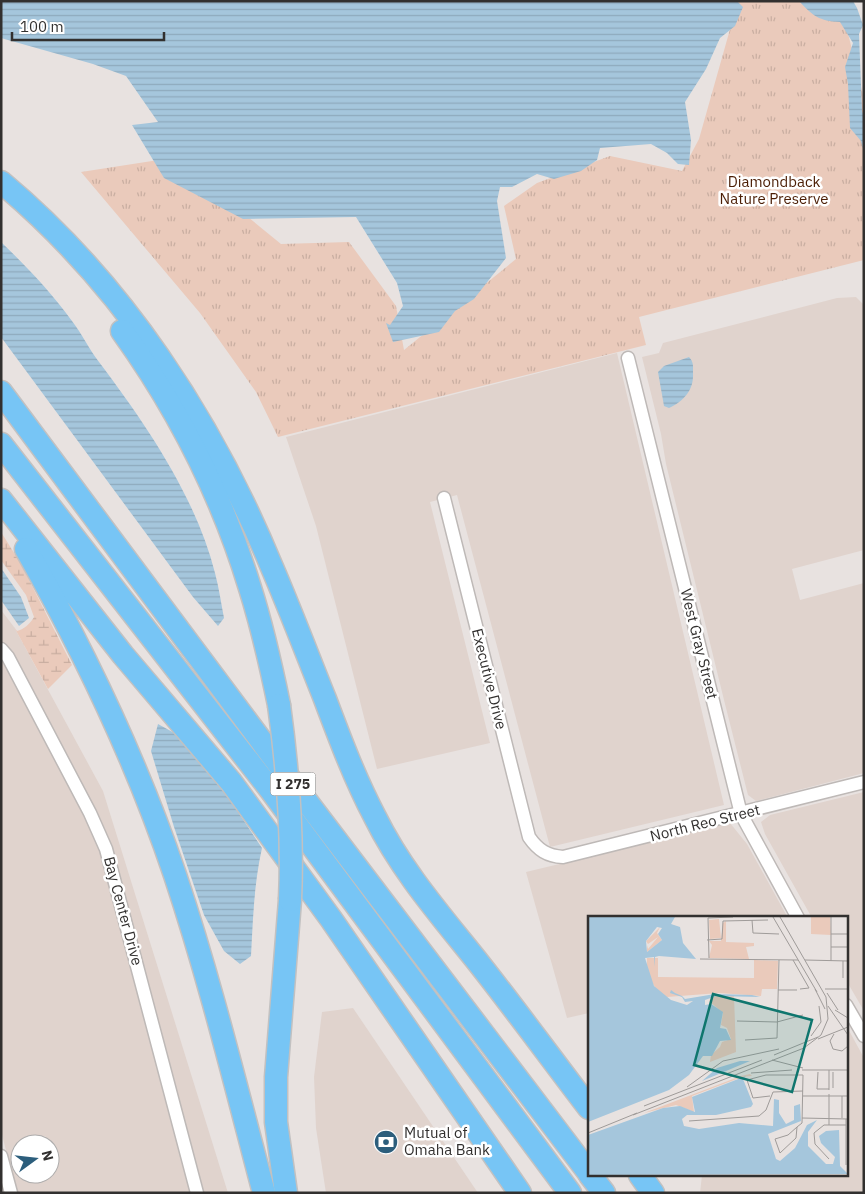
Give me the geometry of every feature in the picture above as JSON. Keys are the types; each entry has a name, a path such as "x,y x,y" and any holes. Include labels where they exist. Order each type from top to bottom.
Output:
{"highway":[{"path":"1,182 54,230 98,278 133,321 190,404 221,458 259,536 356,776 381,828 411,876 588,1107"},
{"path":"1,196 59,254 106,310 152,376 190,441 208,477 238,551 267,648 279,705 290,804 290,900 276,1077 276,1122 286,1193"},
{"name":"I 275","path":"1,392 301,794 588,1171"},
{"name":"I 275","path":"1,444 270,789 570,1193"},
{"path":"1,500 123,655 230,782 331,919 520,1193"},
{"path":"1,507 81,652 118,730 148,802 174,874 199,953 264,1193"},
{"name":"I 275","path":"591,1176 604,1193"},
{"path":"641,1176 653,1193"}],"street":[{"name":"West Gray Street","path":"628,358 741,814 797,916"},
{"name":"Executive Drive","path":"444,498 529,837 546,854"},
{"name":"Bay Center Drive","path":"1,649 8,657 106,849 197,1193"},
{"name":"North Reo Street","path":"546,854 563,858 864,782"},
{"path":"848,1008 864,1036"},
{"path":"1,1156 11,1193"}],"shaded area":[{"path":"856,297 864,305 864,550 792,569 800,600 864,583 864,773 756,801 748,795 666,464 661,434 642,357 659,353 663,343 837,298"},
{"path":"617,353 724,805 550,847 457,495 430,502 490,743 377,769 316,526 286,437"},
{"path":"1,610 14,627 103,791 228,1193 203,1193 112,847 14,655 1,642"},
{"path":"1,658 85,815 101,851 191,1193 17,1193 15,1184 60,1184 60,1134 10,1134 10,1166 1,1131"},
{"path":"864,792 864,1011 848,983 848,916 811,916 765,834 761,822 770,815"},
{"path":"730,823 747,844 787,916 588,916 588,1013 567,1018 526,872"},
{"path":"353,1008 478,1193 326,1193 316,1128 314,1077 322,1012"},
{"path":"848,1029 864,1058 864,1193 700,1193 702,1176 848,1176"}],"green space":[{"name":"Diamondback Nature Preserve","path":"738,1 828,1 845,21 864,99 864,260 639,317 646,345 278,437 256,392 200,313 81,172 165,159 194,173 281,244 349,242 396,306 404,350 516,259 504,206 537,183 610,156 682,171 699,139"},
{"path":"1,532 21,564 72,665 48,689 14,627 17,631 22,629 34,617 26,595 1,560"}],"water":[{"path":"1,1 737,1 743,7 735,26 720,38 706,69 685,102 691,140 689,165 678,164 667,153 651,144 600,148 597,160 581,171 554,179 537,174 512,187 500,187 497,201 506,258 474,299 455,311 439,332 393,342 386,323 390,325 403,306 397,283 356,217 243,219 164,178 132,125 158,122 126,76 93,64 1,38"},
{"path":"799,1 853,1 857,8 863,25 859,34 864,152 861,141 850,128 848,84 845,67 853,43 840,22 817,17"},
{"path":"1,242 64,310 95,357 134,410 167,462 182,489 206,545 216,579 224,618 218,626 193,597 1,337"},
{"path":"689,357 693,367 693,379 690,390 674,405 669,408 664,406 658,372 664,366"},
{"path":"1,568 21,597 29,618 19,626 1,600"},
{"path":"158,724 187,740 203,759 262,848 253,915 251,956 240,964 224,951 204,915 151,751"}],"place":[{"name":"Mutual of Omaha Bank","path":"386,1142"}]}
